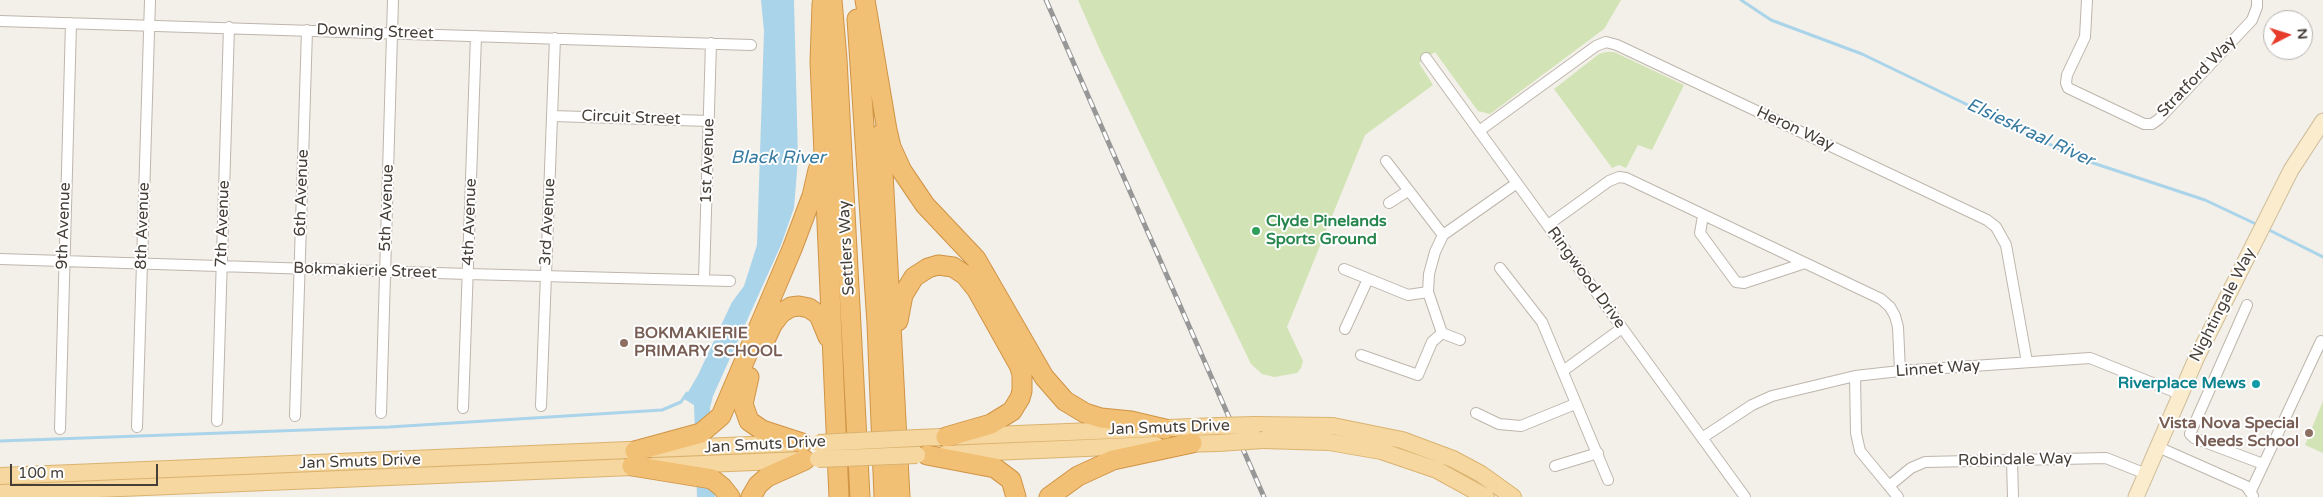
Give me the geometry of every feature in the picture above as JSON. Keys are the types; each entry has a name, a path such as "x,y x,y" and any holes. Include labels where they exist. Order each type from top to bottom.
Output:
{"highway":[{"path":"822,0 820,62 839,497"},
{"name":"Settlers Way","path":"832,0 837,59 860,497"},
{"name":"Settlers Way","path":"857,0 877,324 884,497"},
{"path":"865,0 878,85 891,147 902,171 922,201 979,263 1039,369 1051,386 1072,406 1092,416 1165,428"},
{"path":"878,85 900,497"},
{"path":"690,456 707,430 717,422 733,391 812,196 823,135"},
{"path":"894,385 899,313 908,285 914,277 928,268 946,266 960,270 977,290 1019,365 1022,374 1022,391 1017,405 1006,416 991,424 946,437"},
{"path":"811,451 767,433 753,425 743,409 745,388 772,325 781,313 791,307 806,307 819,315 827,333 832,355"},
{"path":"1049,497 1078,476 1112,460 1192,443"},
{"path":"751,497 763,480 811,451"},
{"path":"922,455 995,468 1011,480 1016,497"},
{"path":"634,459 690,456"},
{"path":"634,459 690,456 730,497"}],"main road":[{"name":"Jan Smuts Drive","path":"690,456 811,451 917,438 1218,426 1332,426 1402,440 1481,474 1513,497"},
{"name":"Jan Smuts Drive","path":"811,451 922,455 1263,440 1329,442 1381,450 1437,470 1486,497"},
{"name":"Jan Smuts Drive","path":"0,476 634,459"},
{"name":"Jan Smuts Drive","path":"0,494 634,459"}],"street":[{"name":"8th Avenue","path":"138,427 150,0"},
{"name":"5th Avenue","path":"381,413 393,0"},
{"name":"Stratford Way","path":"2087,0 2085,37 2067,75 2066,83 2068,88 2144,124 2152,124 2159,119 2252,20 2257,7 2257,0"},
{"name":"Downing Street","path":"0,21 751,45"},
{"name":"9th Avenue","path":"60,429 63,261 71,23"},
{"name":"7th Avenue","path":"217,422 229,28"},
{"name":"6th Avenue","path":"295,416 307,30"},
{"name":"4th Avenue","path":"463,408 476,36"},
{"name":"3rd Avenue","path":"541,406 555,38"},
{"name":"Heron Way","path":"1479,131 1596,46 1606,42 1617,44 1986,220 1996,227 2006,245 2027,362"},
{"name":"1st Avenue","path":"704,279 711,43"},
{"name":"Ringwood Drive","path":"1426,58 1745,497"},
{"name":"Circuit Street","path":"553,116 709,121"},
{"name":"Nightingale Way","path":"2136,497 2180,394 2254,244 2301,152 2323,121"},
{"path":"1386,161 1443,235"},
{"path":"1548,225 1609,181 1619,177 1636,182 1703,216 1881,299 1890,307 1898,327 1900,372"},
{"path":"1460,340 1442,333 1428,292 1429,274 1435,252 1443,235 1517,183"},
{"path":"1389,203 1408,191"},
{"path":"1703,216 1700,233 1736,282 1744,283 1805,263"},
{"name":"Bokmakierie Street","path":"0,259 468,274 730,280"},
{"path":"1500,268 1542,322 1608,480"},
{"path":"1344,269 1408,295 1428,292"},
{"path":"1345,329 1368,279"},
{"path":"2246,305 2190,434 2194,438 2263,464"},
{"path":"1563,371 1622,328"},
{"path":"1361,355 1418,375 1432,342 1442,333"},
{"path":"2252,494 2263,464 2321,341"},
{"name":"Linnet Way","path":"1702,438 1752,404 1772,396 1855,376 2090,358 2180,394"},
{"path":"1855,376 1857,443 1865,459 1898,497"},
{"path":"1476,413 1499,424 1522,426 1575,404"},
{"path":"2158,447 2246,486 2252,494"},
{"path":"1555,466 1598,453"},
{"name":"Robindale Way","path":"1889,486 1911,468 1925,462 2106,458 2146,474"},
{"path":"2012,460 2012,497"}],"green space":[{"name":"Clyde Pinelands Sports Ground","path":"1078,0 1621,0 1604,29 1490,114 1478,111 1435,52 1419,63 1433,85 1365,135 1287,327 1303,361 1301,368 1297,373 1274,377 1262,374 1251,364 1100,50"},
{"path":"1614,52 1684,85 1652,150 1638,145 1626,168 1619,165 1612,168 1554,89 1599,54"},
{"path":"2323,401 2323,453 2305,445"}],"water":[{"name":"Black River","path":"761,0 794,0 798,159 794,208 781,245 713,396 710,408 715,497 697,497 694,405 684,399 698,375 732,302 744,286 757,245 764,31"}],"waterway":[{"name":"Elsieskraal River","path":"1741,0 1771,20 1862,54 2078,158 2205,200 2258,225"},
{"name":"Elsieskraal River","path":"2265,228 2323,257"},
{"path":"0,441 389,427 662,410 681,402 687,393"}],"railway":[{"path":"1046,0 1264,497"}],"place":[{"name":"Clyde Pinelands Sports Ground","path":"1256,231"},
{"name":"BOKMAKIERIE PRIMARY SCHOOL","path":"624,343"},
{"name":"Riverplace Mews","path":"2256,384"},
{"name":"Vista Nova Special Needs School","path":"2309,433"}]}
